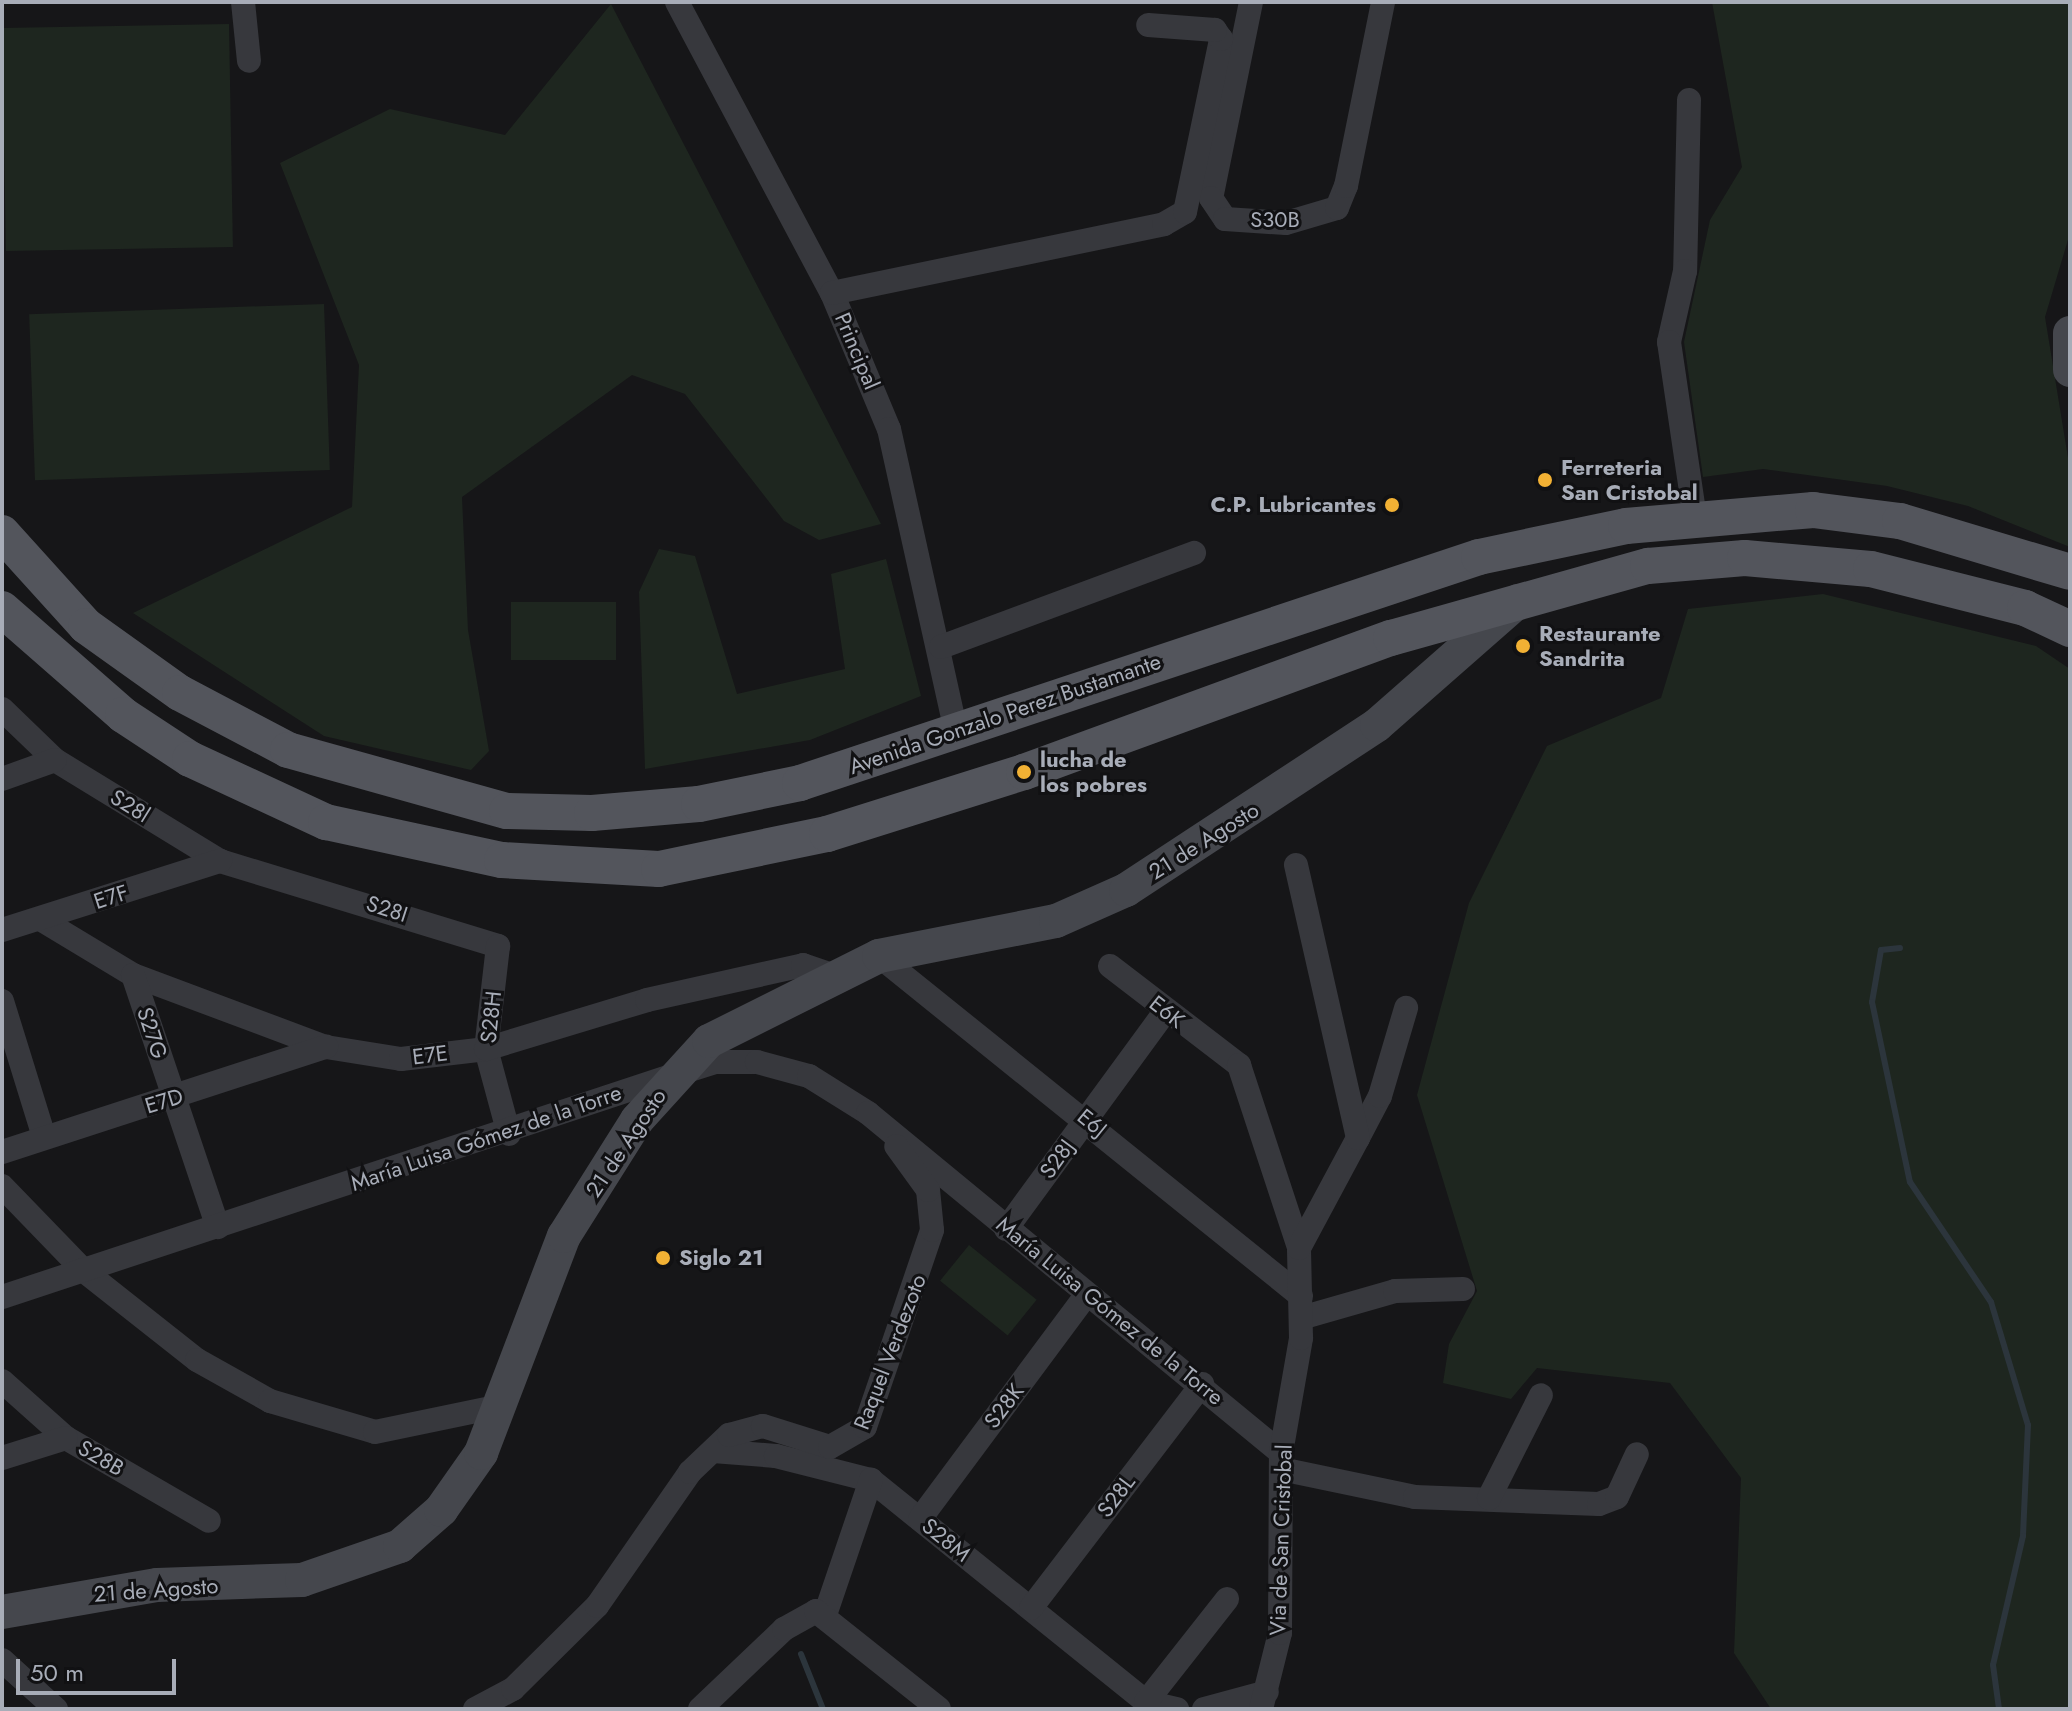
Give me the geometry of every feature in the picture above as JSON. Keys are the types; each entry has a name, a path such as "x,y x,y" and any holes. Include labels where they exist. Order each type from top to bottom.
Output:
{"main road":[{"name":"Avenida Gonzalo Perez Bustamante","path":"2,533 86,626 180,693 288,750 507,811 699,804 800,783 1479,557 1695,518 1813,510 1900,521 2070,572"},
{"path":"2,609 123,715 190,759 326,822 502,860 659,869 842,829 1518,601 1648,566 1809,561 2025,608 2070,629"}],"street":[{"path":"243,2 249,61"},
{"name":"Principal","path":"677,2 832,293 889,429 941,647 956,731"},
{"name":"S30B","path":"1251,2 1211,198 1225,219 1286,223 1337,208 1346,186 1383,2"},
{"path":"832,293 1164,224 1185,212 1221,39 1215,30 1148,25"},
{"path":"1689,100 1685,271 1669,342 1695,518"},
{"path":"2070,333 2070,370"},
{"path":"941,647 1194,553"},
{"name":"21 de Agosto","path":"2,1612 157,1585 302,1580 369,1561 422,1529 460,1487 500,1406 564,1236 674,1075 747,1016 832,975 879,956 1056,921 1126,890 1377,725 1518,601"},
{"name":"S28l","path":"2,709 55,760 220,861 274,876"},
{"path":"2,779 55,760"},
{"name":"E7F","path":"2,930 42,920 220,861"},
{"path":"1296,865 1358,1138"},
{"name":"S28I","path":"274,876 498,946"},
{"name":"E7E","path":"42,920 133,975 326,1047 401,1059 486,1049 647,1000 803,965 815,963 832,975"},
{"name":"S28H","path":"498,946 486,1049 509,1134"},
{"name":"E6J","path":"879,956 1086,1118 1301,1307"},
{"name":"E6K","path":"1110,966 1165,1012 1239,1065 1299,1248"},
{"name":"S27G","path":"133,975 218,1227"},
{"path":"2,1001 44,1137"},
{"path":"1299,1248 1380,1096 1406,1008"},
{"name":"S28J","path":"1006,1229 1165,1012"},
{"name":"E7D","path":"2,1152 174,1099 326,1047"},
{"name":"María Luisa Gómez de la Torre","path":"2,1297 509,1134 715,1062 774,1064 809,1076 868,1113 1006,1229 1202,1384 1281,1461"},
{"name":"Raquel Verdezoto","path":"475,1709 513,1689 597,1606 690,1472 729,1435 763,1426 830,1447 865,1427 932,1230 928,1190 868,1113"},
{"path":"2,1186 83,1270 197,1360 319,1421 375,1432 500,1406"},
{"name":"Via de San Cristobal","path":"1264,1700 1280,1633 1281,1461 1301,1307 1299,1248"},
{"path":"1301,1307 1395,1291 1463,1289"},
{"name":"S28K","path":"920,1519 1087,1294"},
{"name":"S28B","path":"2,1381 66,1438 209,1521"},
{"name":"S28L","path":"1031,1608 1202,1384"},
{"path":"1489,1498 1541,1395"},
{"path":"2,1458 66,1438"},
{"name":"S28M","path":"713,1451 776,1456 871,1480 1146,1702 1177,1709"},
{"path":"1281,1461 1415,1497 1599,1504 1617,1497 1637,1454"},
{"path":"825,1615 871,1480"},
{"path":"1146,1702 1227,1599"},
{"path":"700,1709 802,1615 825,1615 939,1709"},
{"path":"2,1660 56,1709"},
{"path":"1204,1709 1264,1700"}],"shaded area":[{"path":"1712,2 2070,2 2070,233 2045,317 2070,470 2070,547 1968,506 1887,486 1763,469 1703,477 1684,342 1710,220 1742,167"},
{"path":"611,4 881,524 819,540 784,521 685,394 632,375 462,497 468,630 489,751 471,770 324,736 133,613 352,507 359,365 280,163 390,109 505,135"},
{"path":"229,24 233,247 6,251 2,28"},
{"path":"324,304 330,470 35,480 29,314"},
{"path":"659,549 695,556 737,694 845,669 831,574 886,559 921,696 810,740 645,769 639,592"},
{"path":"1823,594 2036,646 2070,669 2070,1709 1771,1709 1734,1653 1741,1478 1670,1383 1537,1368 1511,1399 1443,1383 1449,1344 1477,1291 1417,1095 1469,903 1547,746 1661,698 1688,609"},
{"path":"511,602 616,602 616,660 511,660"},
{"path":"969,1245 1037,1300 1008,1335 940,1281"}],"waterway":[{"path":"1900,948 1881,950 1872,1002 1910,1182 1991,1302 2028,1425 2023,1536 1993,1665 1999,1709"},
{"path":"801,1654 823,1709"}],"place":[{"name":"Ferreteria San Cristobal","path":"1545,480"},
{"name":"C.P. Lubricantes","path":"1392,505"},
{"name":"Restaurante Sandrita","path":"1523,646"},
{"name":"lucha de los pobres","path":"1024,772"},
{"name":"Siglo 21","path":"663,1258"}]}
